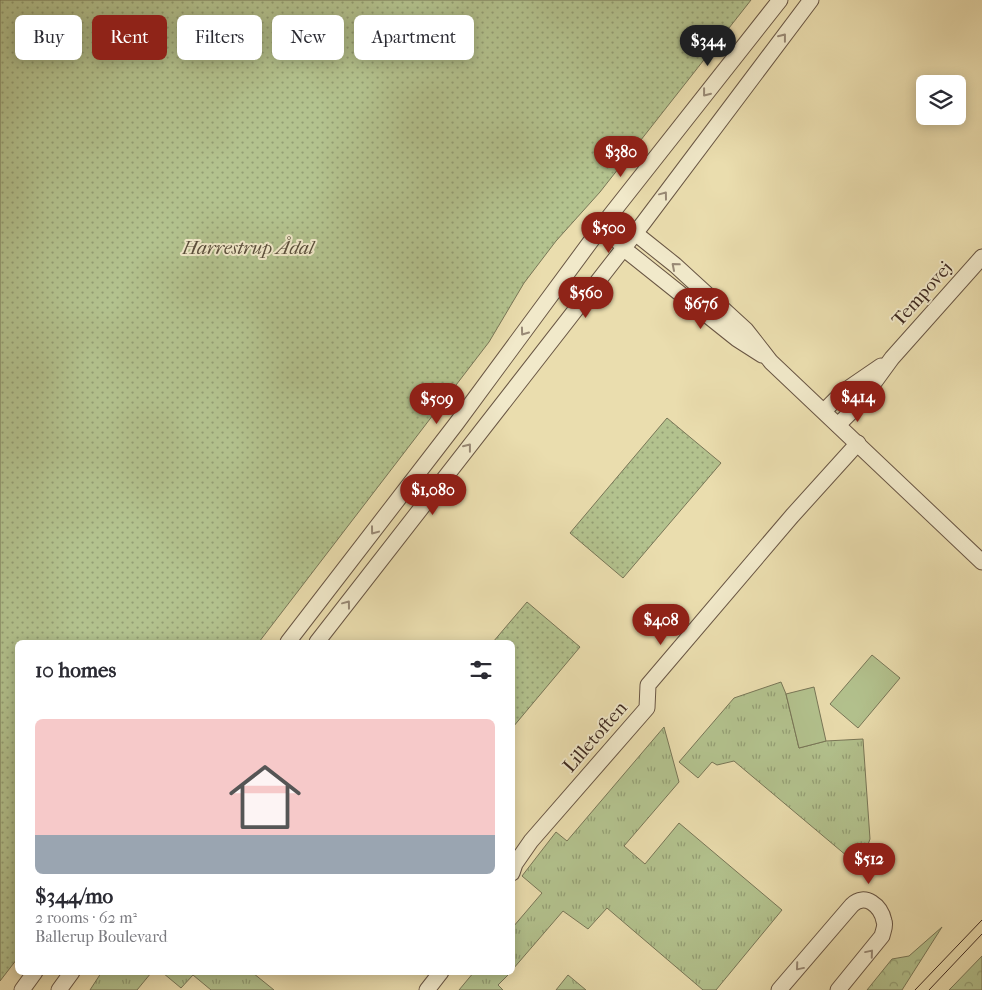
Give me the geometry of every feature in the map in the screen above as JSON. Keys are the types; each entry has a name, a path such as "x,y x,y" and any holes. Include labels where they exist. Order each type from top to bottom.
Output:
{"street":[{"path":"290,640 456,424 605,222 780,0"},
{"path":"319,640 635,233 811,0"},
{"path":"605,222 635,233 674,264 746,330 772,362 982,562"},
{"path":"605,222 623,248 737,339 772,362"},
{"name":"Tempovej","path":"838,425 857,406 892,358 982,257"},
{"name":"Tempovej","path":"824,411 842,392 892,358"},
{"name":"Lilletoften","path":"515,864 531,841 647,708 648,685 792,516 858,443"},
{"path":"779,990 852,905 856,901 866,900 872,903 884,920 885,927 882,936 838,990"},
{"path":"22,990 34,975"},
{"path":"59,990 70,975"},
{"path":"427,990 439,975"}],"green space":[{"name":"Harrestrup Ådal","path":"0,0 751,0 600,192 556,241 524,283 489,342 261,640 15,640 15,962 0,981"},
{"path":"667,418 721,463 623,578 570,533"},
{"path":"527,602 580,647 515,725 515,640 495,640"},
{"path":"872,655 900,678 858,728 830,704"},
{"path":"781,682 786,694 799,748 826,741 863,739 870,839 860,867 734,761 717,765 712,762 698,778 679,762 734,698"},
{"path":"814,687 826,741 799,748 786,694"},
{"path":"664,727 679,782 624,846 645,864 679,823 782,910 716,990 703,990 607,908 588,929 563,911 515,967 515,925 542,893 522,876 556,832 567,841"},
{"path":"942,927 902,990 867,990 892,959 909,956"},
{"path":"982,956 982,990 949,990 953,986"},
{"path":"100,975 149,975 137,990 90,990"},
{"path":"165,975 193,975 181,988"},
{"path":"193,975 255,975 274,990 211,990"},
{"path":"472,975 508,975 498,985 503,990 459,990"},
{"path":"568,975 586,990 556,990"}],"tram line":[{"path":"915,990 982,920"},
{"path":"929,990 982,934"}]}
